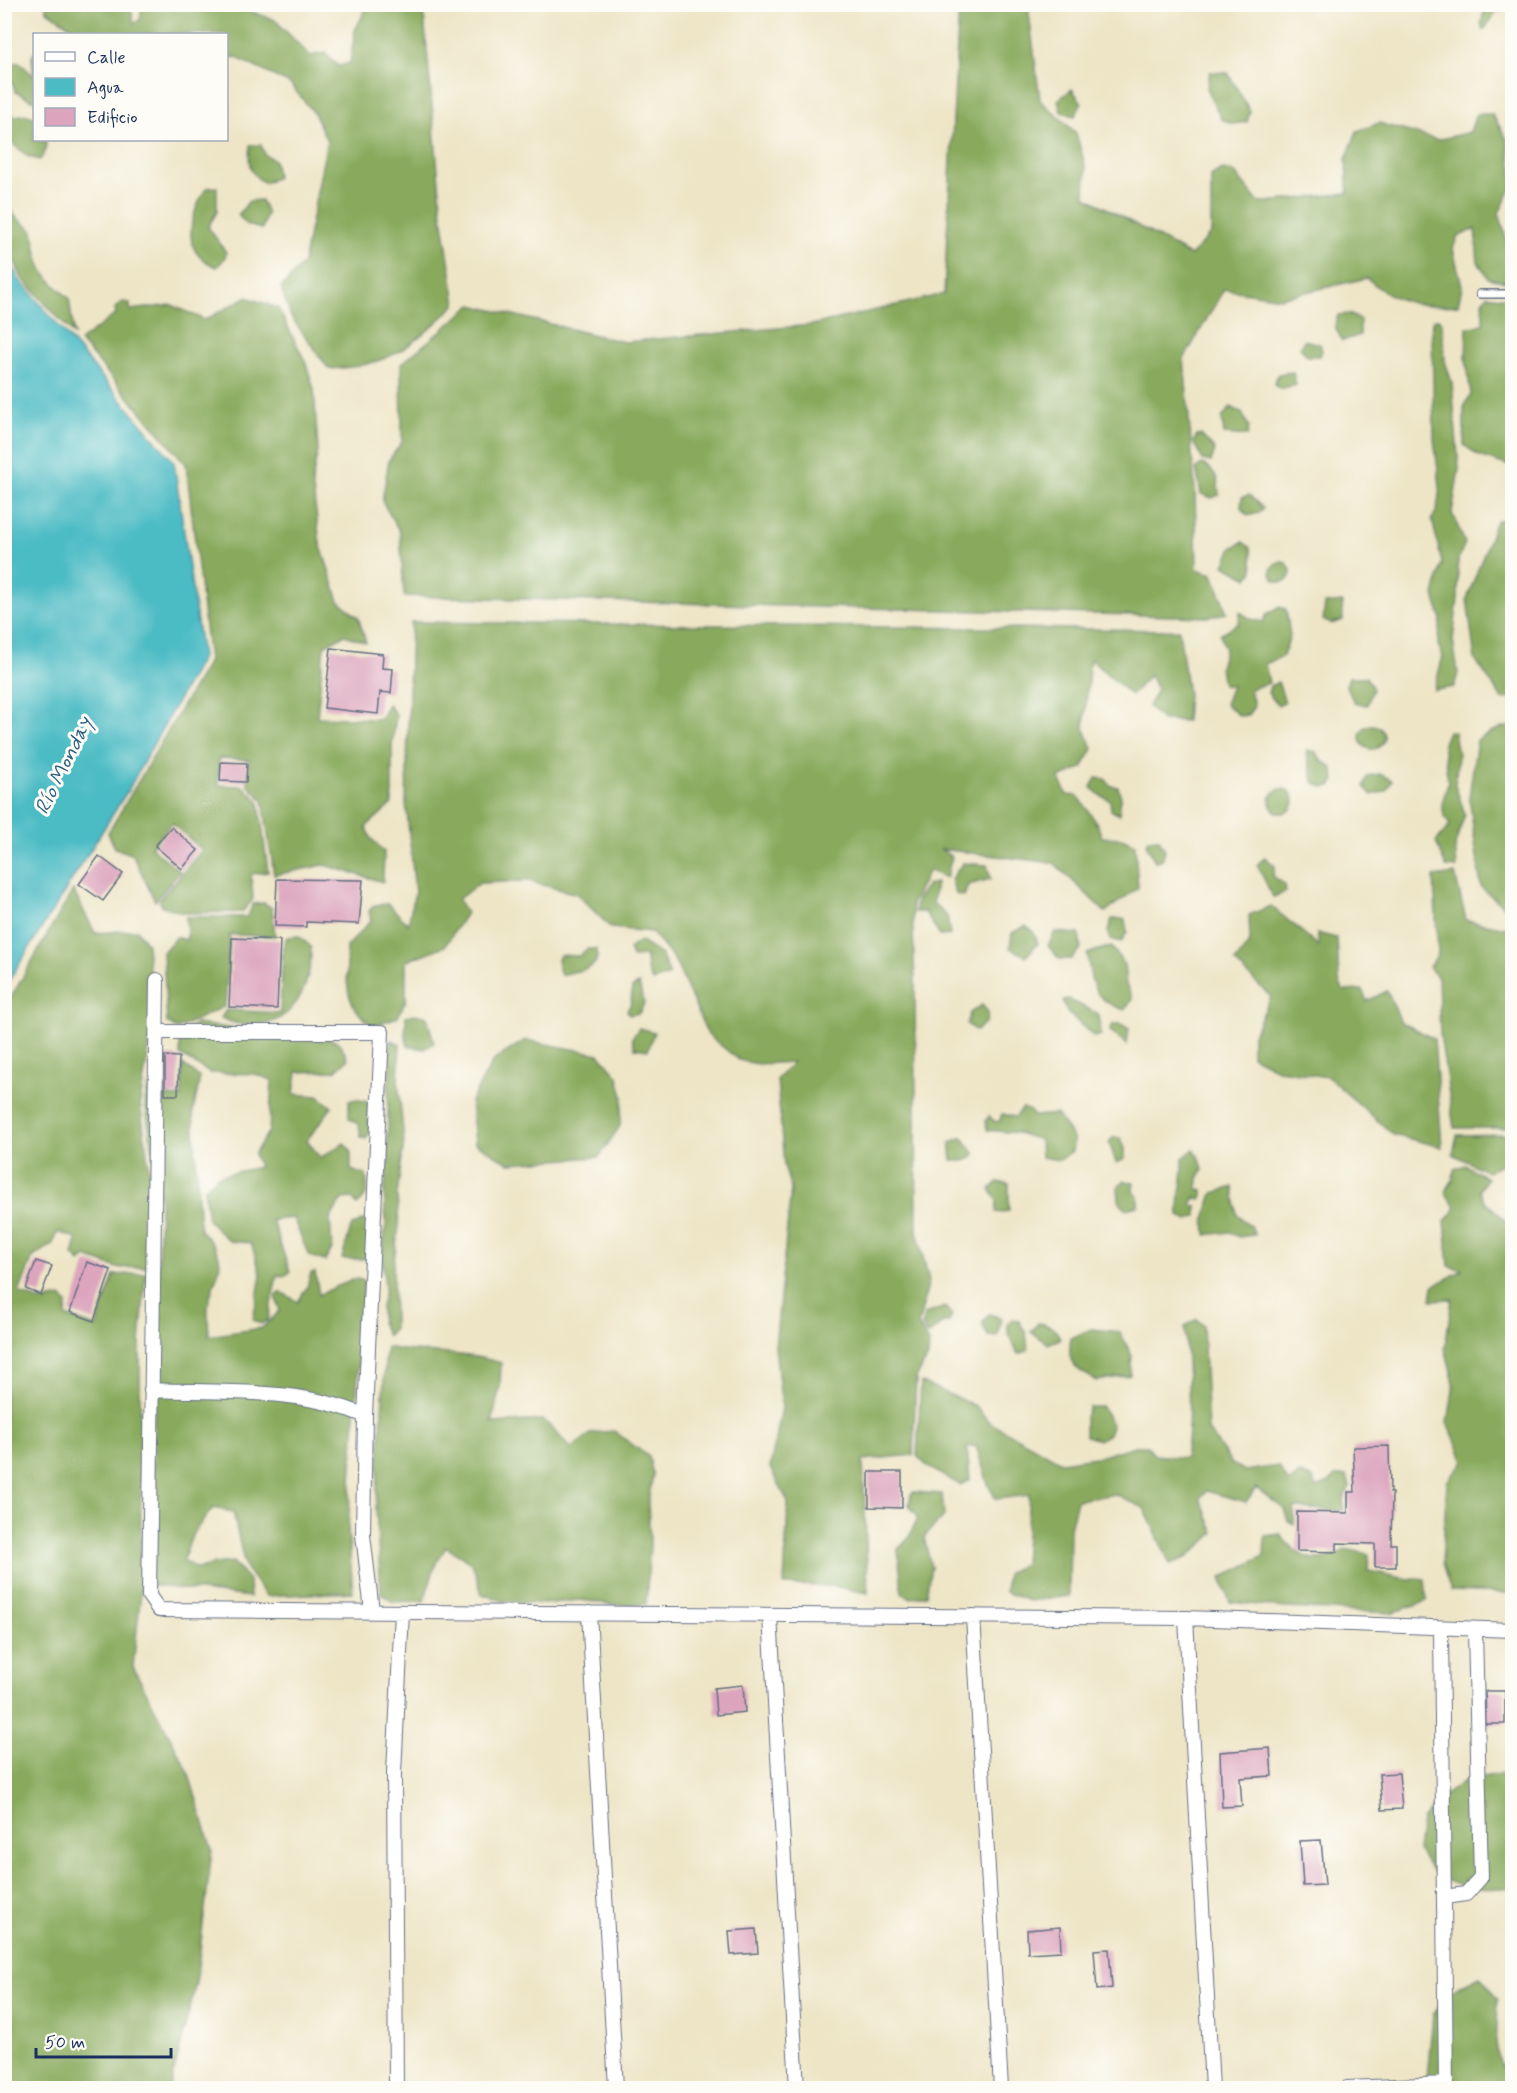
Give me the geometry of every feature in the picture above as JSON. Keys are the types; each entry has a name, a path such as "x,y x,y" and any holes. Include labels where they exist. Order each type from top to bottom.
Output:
{"street":[{"path":"157,980 149,1596 159,1610 1186,1618 1512,1630"},
{"path":"157,1032 382,1032 365,1416 363,1535 372,1611"},
{"path":"151,1390 298,1397 343,1406 365,1416"},
{"path":"396,2088 394,1773 402,1612"},
{"path":"589,1613 616,2088"},
{"path":"770,1615 797,2088"},
{"path":"974,1616 1001,2088"},
{"path":"1186,1618 1212,2088"},
{"path":"1347,2088 1446,2086 1441,1629"},
{"path":"1444,1897 1466,1894 1481,1877 1475,1630"}],"lane":[{"path":"1480,294 1512,294"}],"green space":[{"path":"45,5 130,5 134,23 140,20 142,5 223,5 275,20 310,56 325,53 338,66 350,63 355,30 368,5 423,5 442,216 456,304 427,331 400,351 369,364 329,369 291,317 281,288 303,264 327,141 314,113 290,84 235,57 228,58 228,33 80,33 47,11"},
{"path":"959,5 1028,5 1040,100 1076,133 1086,169 1085,196 1191,256 1211,233 1211,176 1222,170 1234,172 1259,203 1348,193 1346,159 1357,131 1379,123 1437,140 1470,132 1476,114 1492,114 1507,139 1512,168 1512,187 1499,213 1508,247 1509,264 1506,282 1488,278 1478,262 1475,229 1457,237 1453,249 1462,286 1458,305 1433,306 1409,302 1387,293 1367,278 1280,298 1224,289 1184,359 1195,491 1197,569 1213,574 1227,613 1208,617 404,596 400,532 382,501 389,460 402,442 401,364 472,305 624,342 812,325 944,294"},
{"path":"1493,5 1504,5 1502,10 1496,12 1484,30 1481,24 1484,12"},
{"path":"19,62 33,75 33,100 16,92 8,73 8,65"},
{"path":"1210,72 1228,73 1250,111 1247,122 1232,124 1221,119 1207,88"},
{"path":"1072,89 1082,103 1075,116 1061,112 1058,100"},
{"path":"5,103 14,117 24,114 33,117 33,141 46,141 46,150 40,160 29,157 5,138"},
{"path":"250,145 261,145 265,155 274,160 277,177 265,183 255,176 249,162"},
{"path":"217,187 217,212 208,227 226,252 225,258 217,267 205,261 197,253 192,243 191,233 195,210 206,188"},
{"path":"261,200 267,213 262,229 247,225 238,215 249,201"},
{"path":"5,202 15,216 33,231 42,269 69,298 74,335 22,278 5,239"},
{"path":"1488,295 1507,298 1512,315 1512,467 1477,455 1464,445 1464,405 1471,395 1466,359 1467,328 1483,324 1483,300"},
{"path":"246,297 278,308 305,361 314,389 318,450 312,481 320,543 339,601 358,617 366,642 344,635 324,646 317,717 380,719 388,704 396,715 392,745 392,804 366,827 371,838 384,852 383,882 324,865 274,875 263,800 248,785 249,760 219,758 218,785 243,786 259,801 268,872 251,874 253,899 242,912 185,913 162,906 159,900 202,850 172,823 151,847 180,871 155,901 133,855 115,848 108,833 209,661 186,464 80,341 116,314 115,308 123,302 130,303 130,310 172,305 205,320"},
{"path":"1349,314 1360,320 1360,335 1342,341 1335,326 1338,315"},
{"path":"1439,318 1442,325 1445,361 1452,383 1459,469 1452,513 1465,543 1458,559 1458,598 1453,640 1458,673 1454,687 1434,690 1443,656 1438,645 1441,617 1434,596 1442,563 1432,519 1437,510 1440,486 1434,439 1432,334 1433,320"},
{"path":"1304,340 1320,344 1322,351 1320,356 1308,356 1300,348"},
{"path":"1293,372 1296,385 1280,389 1274,385 1278,374"},
{"path":"1231,407 1242,413 1249,427 1247,436 1224,434 1222,418"},
{"path":"1201,435 1215,450 1211,462 1203,460 1193,442 1197,436"},
{"path":"1202,464 1214,473 1217,480 1219,495 1212,498 1201,494 1196,468"},
{"path":"1249,495 1263,508 1259,513 1248,516 1241,507 1242,497"},
{"path":"1512,518 1512,698 1502,699 1475,659 1467,599 1496,521"},
{"path":"1243,542 1251,548 1253,570 1248,578 1224,565 1232,548"},
{"path":"1281,562 1288,565 1291,572 1288,579 1281,582 1274,579 1271,572 1274,565"},
{"path":"1342,602 1343,620 1331,624 1323,620 1325,604"},
{"path":"1279,607 1286,609 1290,636 1283,656 1265,664 1269,683 1250,689 1254,706 1248,715 1240,716 1225,704 1232,686 1223,685 1220,667 1225,649 1220,634 1239,623 1240,612 1251,619 1263,622 1267,614"},
{"path":"411,622 1179,630 1188,694 1186,721 1162,720 1148,706 1157,690 1150,675 1131,695 1090,659 1084,728 1093,749 1082,768 1059,778 1067,795 1078,796 1096,822 1102,837 1122,838 1135,844 1138,888 1105,912 1054,863 940,849 952,857 946,878 929,870 912,903 917,1231 929,1281 918,1325 929,1342 928,1357 916,1378 913,1455 863,1460 868,1593 832,1586 784,1585 788,1502 770,1468 782,1408 775,1347 791,1189 784,1165 777,1079 793,1062 757,1064 739,1060 708,1035 675,961 652,932 611,928 577,894 528,881 480,883 458,899 466,913 445,946 406,961 406,1000 398,1017 373,1026 363,1018 351,1001 347,982 347,947 371,920 369,911 375,905 388,904 408,924 415,892 406,803"},
{"path":"1349,677 1366,677 1373,689 1367,705 1354,702 1346,686"},
{"path":"1278,682 1285,702 1278,705 1268,693 1270,686"},
{"path":"1372,725 1381,728 1384,737 1381,746 1372,749 1363,746 1360,737 1363,728"},
{"path":"1502,727 1512,727 1512,906 1503,906 1481,887 1469,797 1477,740"},
{"path":"1448,731 1454,732 1458,755 1455,785 1465,814 1455,845 1457,868 1446,867 1436,842 1450,825 1444,816 1442,804 1448,783 1443,743"},
{"path":"1307,750 1316,752 1322,761 1332,767 1335,780 1331,786 1323,787 1313,782"},
{"path":"1380,774 1392,780 1386,791 1372,795 1364,787 1368,776"},
{"path":"1096,778 1105,779 1111,786 1118,787 1121,797 1119,815 1111,810 1110,800 1091,787"},
{"path":"1282,789 1290,793 1294,801 1290,809 1282,813 1274,809 1270,801 1274,793"},
{"path":"1149,839 1159,839 1165,850 1162,860 1155,861 1146,844"},
{"path":"1265,857 1275,866 1273,876 1285,885 1286,892 1273,897 1257,865"},
{"path":"963,863 987,865 991,879 968,885 964,896 956,894 951,879"},
{"path":"1455,874 1466,920 1512,929 1512,1128 1454,1128 1440,1034 1438,978 1429,967 1438,955 1434,877"},
{"path":"936,883 933,903 947,916 950,935 940,936 925,912 915,912 916,901 927,885"},
{"path":"73,890 95,933 137,930 147,944 153,1024 140,1102 153,1198 147,1267 117,1268 86,1257 80,1262 73,1255 77,1239 58,1232 52,1245 33,1257 19,1293 41,1301 61,1297 67,1303 66,1316 96,1327 114,1275 146,1273 140,1343 141,1592 133,1667 188,1771 212,1850 196,1983 170,2088 5,2088 5,1008"},
{"path":"264,903 272,908 275,936 230,935 225,1006 177,1029 167,1023 163,952 176,937 187,940 186,917 247,917 253,904"},
{"path":"1271,906 1319,946 1317,933 1337,938 1339,980 1343,991 1362,990 1367,1001 1387,991 1401,1022 1434,1039 1442,1147 1394,1135 1328,1077 1279,1070 1252,1056 1252,1037 1271,997 1235,962 1250,942 1249,915"},
{"path":"1112,919 1125,919 1127,932 1121,942 1110,939 1108,931"},
{"path":"1025,926 1033,931 1038,943 1026,956 1010,948 1012,933"},
{"path":"1055,932 1079,934 1081,949 1071,959 1059,959 1048,946"},
{"path":"299,936 311,947 310,967 298,1000 287,1013 274,1021 259,1025 241,1024 221,1018 226,1010 280,1013 283,947 287,937"},
{"path":"640,941 661,955 670,975 652,981 647,971 646,956 632,957 629,949"},
{"path":"1111,946 1124,964 1126,984 1132,998 1125,1010 1114,1006 1100,996 1090,974 1087,954"},
{"path":"587,949 596,949 596,962 592,966 561,975 557,962 560,955 579,956"},
{"path":"639,984 644,1004 639,1013 629,1015 627,1010 631,1004 632,988"},
{"path":"1068,999 1098,1014 1101,1035 1094,1037 1067,1012 1063,1000"},
{"path":"982,1005 988,1012 987,1021 976,1031 967,1024 970,1013"},
{"path":"414,1014 427,1017 434,1043 424,1049 408,1046 405,1034 406,1016"},
{"path":"195,1024 330,1039 340,1043 348,1059 335,1071 297,1072 294,1094 318,1096 332,1107 307,1140 320,1158 344,1143 351,1151 351,1170 366,1175 366,1195 357,1205 352,1198 342,1199 330,1219 332,1249 325,1261 309,1256 293,1218 272,1220 290,1272 285,1276 277,1275 268,1320 261,1324 253,1320 261,1275 251,1243 229,1241 208,1220 204,1189 218,1176 259,1167 254,1154 269,1131 272,1080 255,1074 210,1073 180,1055 180,1036"},
{"path":"1113,1024 1121,1024 1129,1029 1127,1044 1110,1031"},
{"path":"639,1028 654,1032 648,1050 635,1048 632,1038"},
{"path":"391,1040 400,1044 398,1080 404,1142 397,1195 399,1225 393,1269 394,1328 387,1336 381,1322 381,1307 385,1289 382,1253 386,1224 384,1191 387,1174"},
{"path":"525,1040 599,1054 618,1076 623,1097 620,1126 599,1157 509,1163 475,1143 471,1101 493,1061"},
{"path":"183,1064 200,1078 193,1112 200,1230 217,1251 219,1260 208,1307 209,1336 262,1328 280,1311 276,1297 281,1292 298,1302 307,1287 311,1273 315,1272 319,1295 352,1279 364,1280 348,1528 353,1592 266,1596 245,1567 233,1512 213,1508 193,1533 183,1560 197,1569 233,1562 249,1580 250,1597 150,1585 160,1198 145,1102 149,1085 158,1096 181,1097"},
{"path":"356,1099 368,1102 370,1131 366,1139 361,1137 359,1125 349,1118 349,1101"},
{"path":"1023,1108 1034,1116 1057,1114 1074,1140 1072,1151 1060,1160 1041,1157 1040,1140 1017,1133 987,1130 986,1121 989,1116 999,1122 1002,1114 1015,1117"},
{"path":"1512,1134 1512,1160 1487,1172 1453,1154 1457,1135"},
{"path":"962,1137 975,1154 964,1161 952,1160 950,1143"},
{"path":"1113,1138 1121,1138 1125,1149 1125,1159 1116,1163 1109,1142"},
{"path":"1194,1149 1200,1158 1203,1170 1198,1178 1197,1189 1203,1190 1203,1197 1200,1200 1195,1197 1191,1205 1197,1207 1197,1216 1188,1220 1179,1216 1179,1201 1183,1158"},
{"path":"1465,1165 1487,1178 1479,1191 1485,1201 1512,1227 1512,1255 1507,1258 1512,1269 1512,1593 1451,1591 1442,1564 1447,1482 1464,1461 1448,1423 1454,1383 1445,1348 1452,1299 1431,1300 1433,1286 1463,1270 1449,1266 1445,1221 1456,1208 1445,1192 1453,1180 1454,1169"},
{"path":"1124,1181 1134,1182 1133,1191 1138,1196 1138,1206 1126,1209 1119,1201 1118,1187"},
{"path":"997,1182 1009,1184 1009,1210 1003,1213 996,1212 997,1200 990,1189"},
{"path":"1233,1187 1237,1215 1251,1226 1255,1235 1239,1237 1229,1232 1206,1235 1205,1219 1213,1193"},
{"path":"363,1220 370,1228 366,1259 342,1259 351,1227"},
{"path":"945,1307 952,1315 949,1322 944,1322 928,1335 922,1326 925,1314"},
{"path":"989,1314 1001,1318 998,1337 988,1336 982,1324"},
{"path":"1013,1319 1019,1321 1026,1333 1028,1350 1018,1354 1009,1335 1007,1324"},
{"path":"1197,1319 1203,1326 1208,1430 1232,1464 1245,1471 1278,1466 1289,1483 1300,1474 1314,1479 1317,1488 1329,1483 1335,1476 1347,1476 1350,1486 1345,1495 1343,1511 1294,1508 1294,1524 1288,1521 1284,1509 1256,1488 1246,1502 1206,1491 1200,1498 1214,1533 1188,1557 1170,1564 1144,1508 1115,1494 1077,1500 1070,1528 1069,1596 1029,1601 1005,1592 1007,1573 1024,1564 1029,1495 996,1499 989,1487 976,1446 967,1447 970,1480 960,1485 928,1467 917,1456 921,1382 976,1406 989,1422 1061,1462 1102,1456 1134,1446 1148,1446 1154,1455 1185,1458 1189,1409 1185,1327"},
{"path":"1038,1323 1052,1328 1060,1339 1048,1344 1031,1332"},
{"path":"1091,1329 1120,1332 1132,1356 1130,1375 1097,1381 1074,1365 1070,1355 1071,1338"},
{"path":"386,1347 473,1357 501,1363 500,1386 492,1423 544,1420 571,1448 592,1433 614,1431 649,1457 653,1474 648,1502 650,1544 646,1604 617,1605 580,1600 543,1604 503,1601 482,1594 472,1563 446,1547 436,1563 424,1601 393,1602 381,1593 376,1507"},
{"path":"1089,1407 1102,1407 1112,1424 1108,1435 1099,1440 1085,1436 1085,1417"},
{"path":"914,1492 942,1494 944,1516 924,1537 931,1567 926,1595 911,1598 902,1593 898,1549 908,1539 918,1517 909,1505 911,1494"},
{"path":"1280,1534 1294,1550 1310,1558 1327,1558 1346,1549 1369,1554 1368,1571 1403,1578 1425,1579 1427,1601 1392,1613 1286,1608 1230,1602 1221,1578 1264,1556 1265,1536"},
{"path":"1499,1774 1512,1777 1512,1887 1472,1888 1443,1879 1432,1871 1418,1850 1422,1820 1440,1798 1466,1780"},
{"path":"1480,1976 1498,1999 1496,2053 1512,2088 1426,2088 1433,2015 1452,1990"}],"water":[{"name":"Río Monday","path":"4,248 18,278 174,462 202,657 128,790 5,987"}],"building":[{"path":"331,648 383,654 382,668 393,669 391,693 380,692 378,714 324,708"},
{"path":"221,762 247,763 246,782 220,781"},
{"path":"171,827 198,850 182,869 155,846"},
{"path":"99,856 123,874 103,901 79,884"},
{"path":"277,879 363,880 359,924 306,922 306,927 275,926"},
{"path":"232,938 280,940 277,1009 229,1007"},
{"path":"165,1056 179,1057 178,1095 165,1095"},
{"path":"36,1261 52,1266 41,1295 26,1289"},
{"path":"87,1262 111,1270 94,1321 70,1312"},
{"path":"1389,1446 1390,1493 1392,1493 1391,1544 1396,1544 1396,1567 1375,1567 1375,1544 1337,1543 1337,1552 1297,1551 1297,1512 1348,1513 1348,1492 1355,1492 1353,1447"},
{"path":"869,1472 902,1472 902,1508 869,1507"},
{"path":"743,1685 745,1712 716,1715 714,1688"},
{"path":"1485,1691 1505,1691 1505,1724 1486,1724"},
{"path":"1270,1748 1272,1776 1240,1778 1242,1806 1222,1807 1220,1752"},
{"path":"1399,1773 1402,1809 1382,1810 1379,1774"},
{"path":"1321,1840 1325,1885 1303,1886 1300,1841"},
{"path":"1060,1927 1061,1951 1028,1953 1027,1930"},
{"path":"756,1929 758,1953 731,1955 729,1931"},
{"path":"1109,1949 1112,1988 1097,1990 1094,1950"}]}
